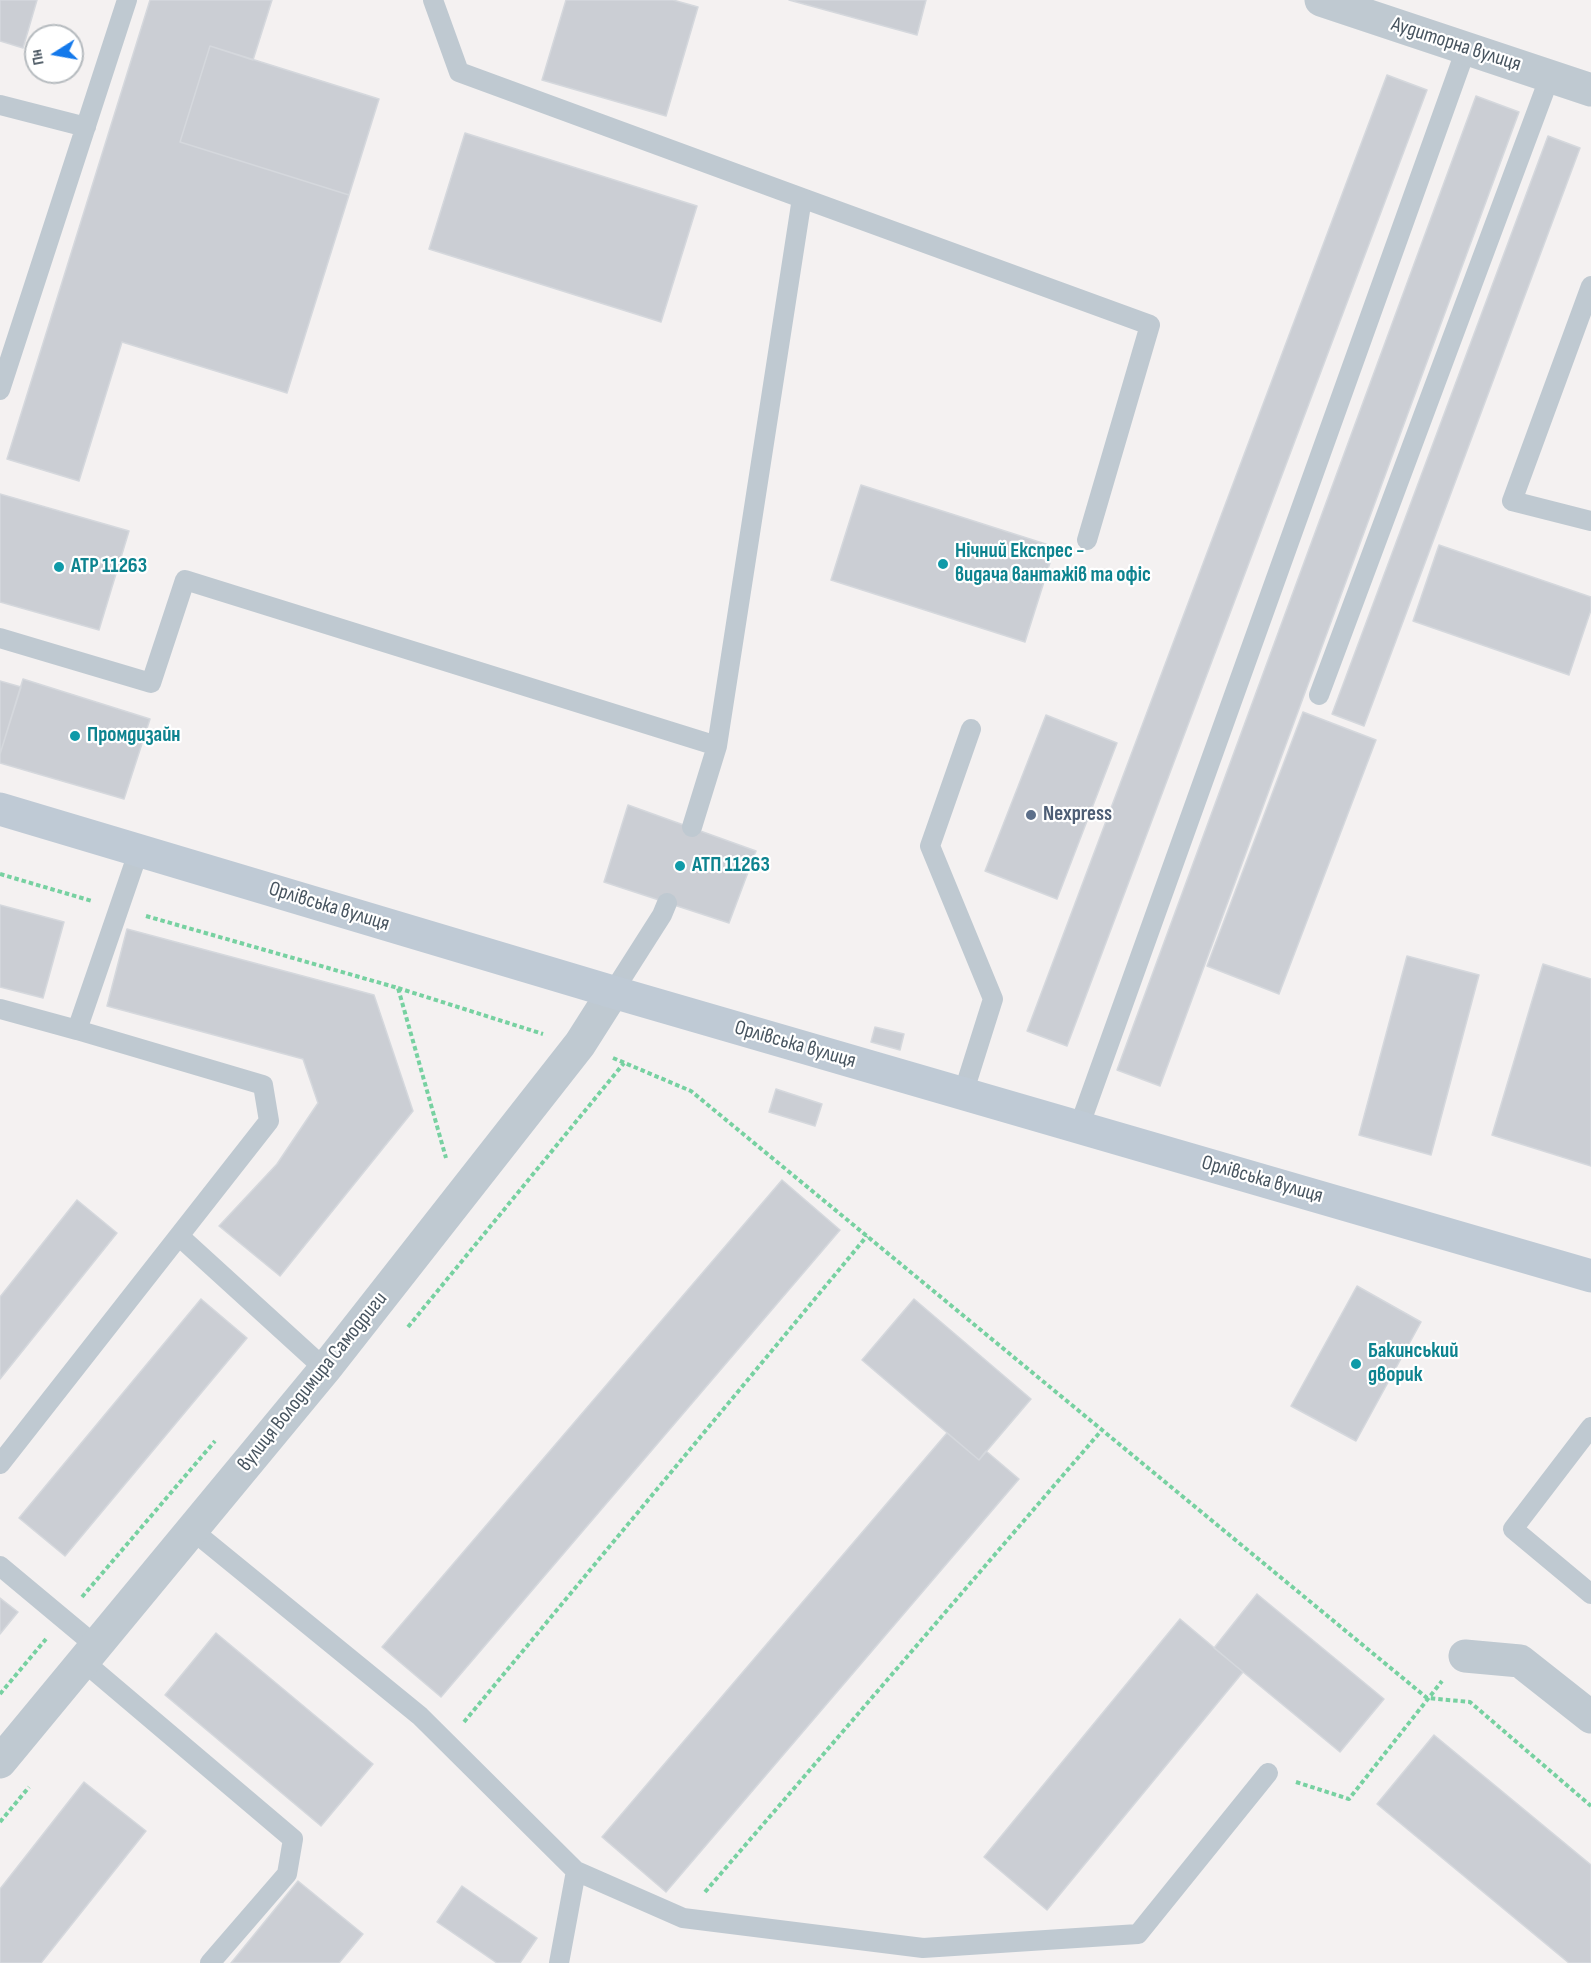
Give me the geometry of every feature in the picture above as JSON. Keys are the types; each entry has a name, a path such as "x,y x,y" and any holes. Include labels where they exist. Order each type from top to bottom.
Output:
{"street":[{"name":"Аудиторна вулиця","path":"1321,0 1591,90"},
{"name":"Орлівська вулиця","path":"0,809 613,992 1591,1276"},
{"name":"вулиця Володимира Самодриги","path":"0,1762 326,1369 580,1044 613,992"},
{"path":"1465,1656 1520,1661 1591,1717"}],"lane":[{"path":"0,390 127,0"},
{"path":"434,0 459,72 1150,325 1087,540"},
{"path":"1079,1127 1466,49"},
{"path":"1319,695 1550,76"},
{"path":"0,105 86,127"},
{"path":"692,828 717,746 802,198"},
{"path":"1591,286 1512,501 1591,521"},
{"path":"0,638 151,683 185,580 717,746"},
{"path":"963,1094 993,999 930,846 971,729"},
{"path":"78,1030 139,850"},
{"path":"613,992 662,915 667,903"},
{"path":"0,1009 263,1085 270,1121 0,1464"},
{"path":"179,1236 326,1369"},
{"path":"1591,1427 1513,1529 1591,1594"},
{"path":"192,1530 420,1716 576,1871 683,1918 924,1948 1138,1934 1268,1773"},
{"path":"0,1566 63,1618 90,1653 293,1839 287,1874 210,1963"},
{"path":"559,1963 576,1871"}],"path":[{"path":"0,874 398,988 580,1044 691,1091 1427,1698 1470,1702 1591,1806"},
{"path":"398,988 448,1163"},
{"path":"446,1743 867,1236"},
{"path":"683,1918 1101,1431"},
{"path":"0,1694 222,1433"},
{"path":"1268,1773 1349,1799 1427,1698 1465,1656"}],"building":[{"path":"0,0 37,0 30,24 24,24 23,48 0,41"},
{"path":"150,0 272,0 253,60 210,46 180,142 349,195 287,393 122,342 79,481 7,459"},
{"path":"566,0 673,0 698,7 666,116 542,80"},
{"path":"789,0 926,0 917,35"},
{"path":"210,46 379,99 349,195 180,142"},
{"path":"1387,75 1427,90 1067,1046 1027,1031"},
{"path":"1476,96 1519,112 1160,1086 1117,1070"},
{"path":"465,133 697,206 661,322 429,249"},
{"path":"1548,136 1580,148 1364,726 1332,714"},
{"name":"Нічний Експрес - видача вантажів та офіс","path":"861,485 1055,547 1025,642 831,580"},
{"name":"ATP 11263","path":"0,494 129,531 99,630 0,602"},
{"path":"1439,545 1591,597 1591,610 1569,675 1413,621"},
{"name":"Промдизайн","path":"23,679 150,719 124,799 0,763 0,754"},
{"path":"0,681 21,687 0,754"},
{"path":"1303,712 1376,740 1279,994 1207,966"},
{"path":"1046,715 1117,743 1057,899 985,871"},
{"name":"АТП 11263","path":"628,805 756,851 729,923 604,882"},
{"path":"0,905 64,922 43,998 0,987"},
{"path":"127,929 374,995 413,1111 280,1276 219,1226 277,1164 318,1103 303,1059 107,1006"},
{"path":"1407,956 1479,975 1431,1155 1359,1135"},
{"path":"1543,964 1591,979 1591,1166 1492,1135"},
{"path":"875,1027 904,1034 900,1050 871,1042"},
{"path":"776,1089 822,1104 815,1126 769,1112"},
{"path":"782,1180 840,1230 441,1697 382,1647"},
{"path":"77,1200 117,1233 0,1379 0,1297"},
{"name":"Бакинський дворик","path":"1357,1286 1421,1322 1356,1441 1291,1406"},
{"path":"201,1299 247,1338 65,1556 19,1518"},
{"path":"914,1299 1031,1399 979,1460 862,1360"},
{"path":"947,1433 979,1460 986,1451 1019,1479 666,1892 602,1837"},
{"path":"1257,1594 1384,1699 1340,1752 1214,1648"},
{"path":"0,1598 18,1612 0,1634"},
{"path":"1180,1619 1243,1672 1047,1910 984,1857"},
{"path":"216,1633 373,1764 321,1826 165,1695"},
{"path":"1434,1735 1591,1865 1591,1963 1569,1963 1377,1804"},
{"path":"84,1782 146,1831 41,1963 0,1963 0,1889"},
{"path":"298,1881 363,1934 339,1963 231,1963"},
{"path":"462,1886 537,1938 520,1963 497,1963 437,1922"}],"place":[{"name":"Нічний Експрес - видача вантажів та офіс","path":"943,564"},
{"name":"ATP 11263","path":"59,567"},
{"name":"Промдизайн","path":"75,736"},
{"name":"Nexpress","path":"1031,815"},
{"name":"АТП 11263","path":"680,866"},
{"name":"Бакинський дворик","path":"1356,1364"}]}
